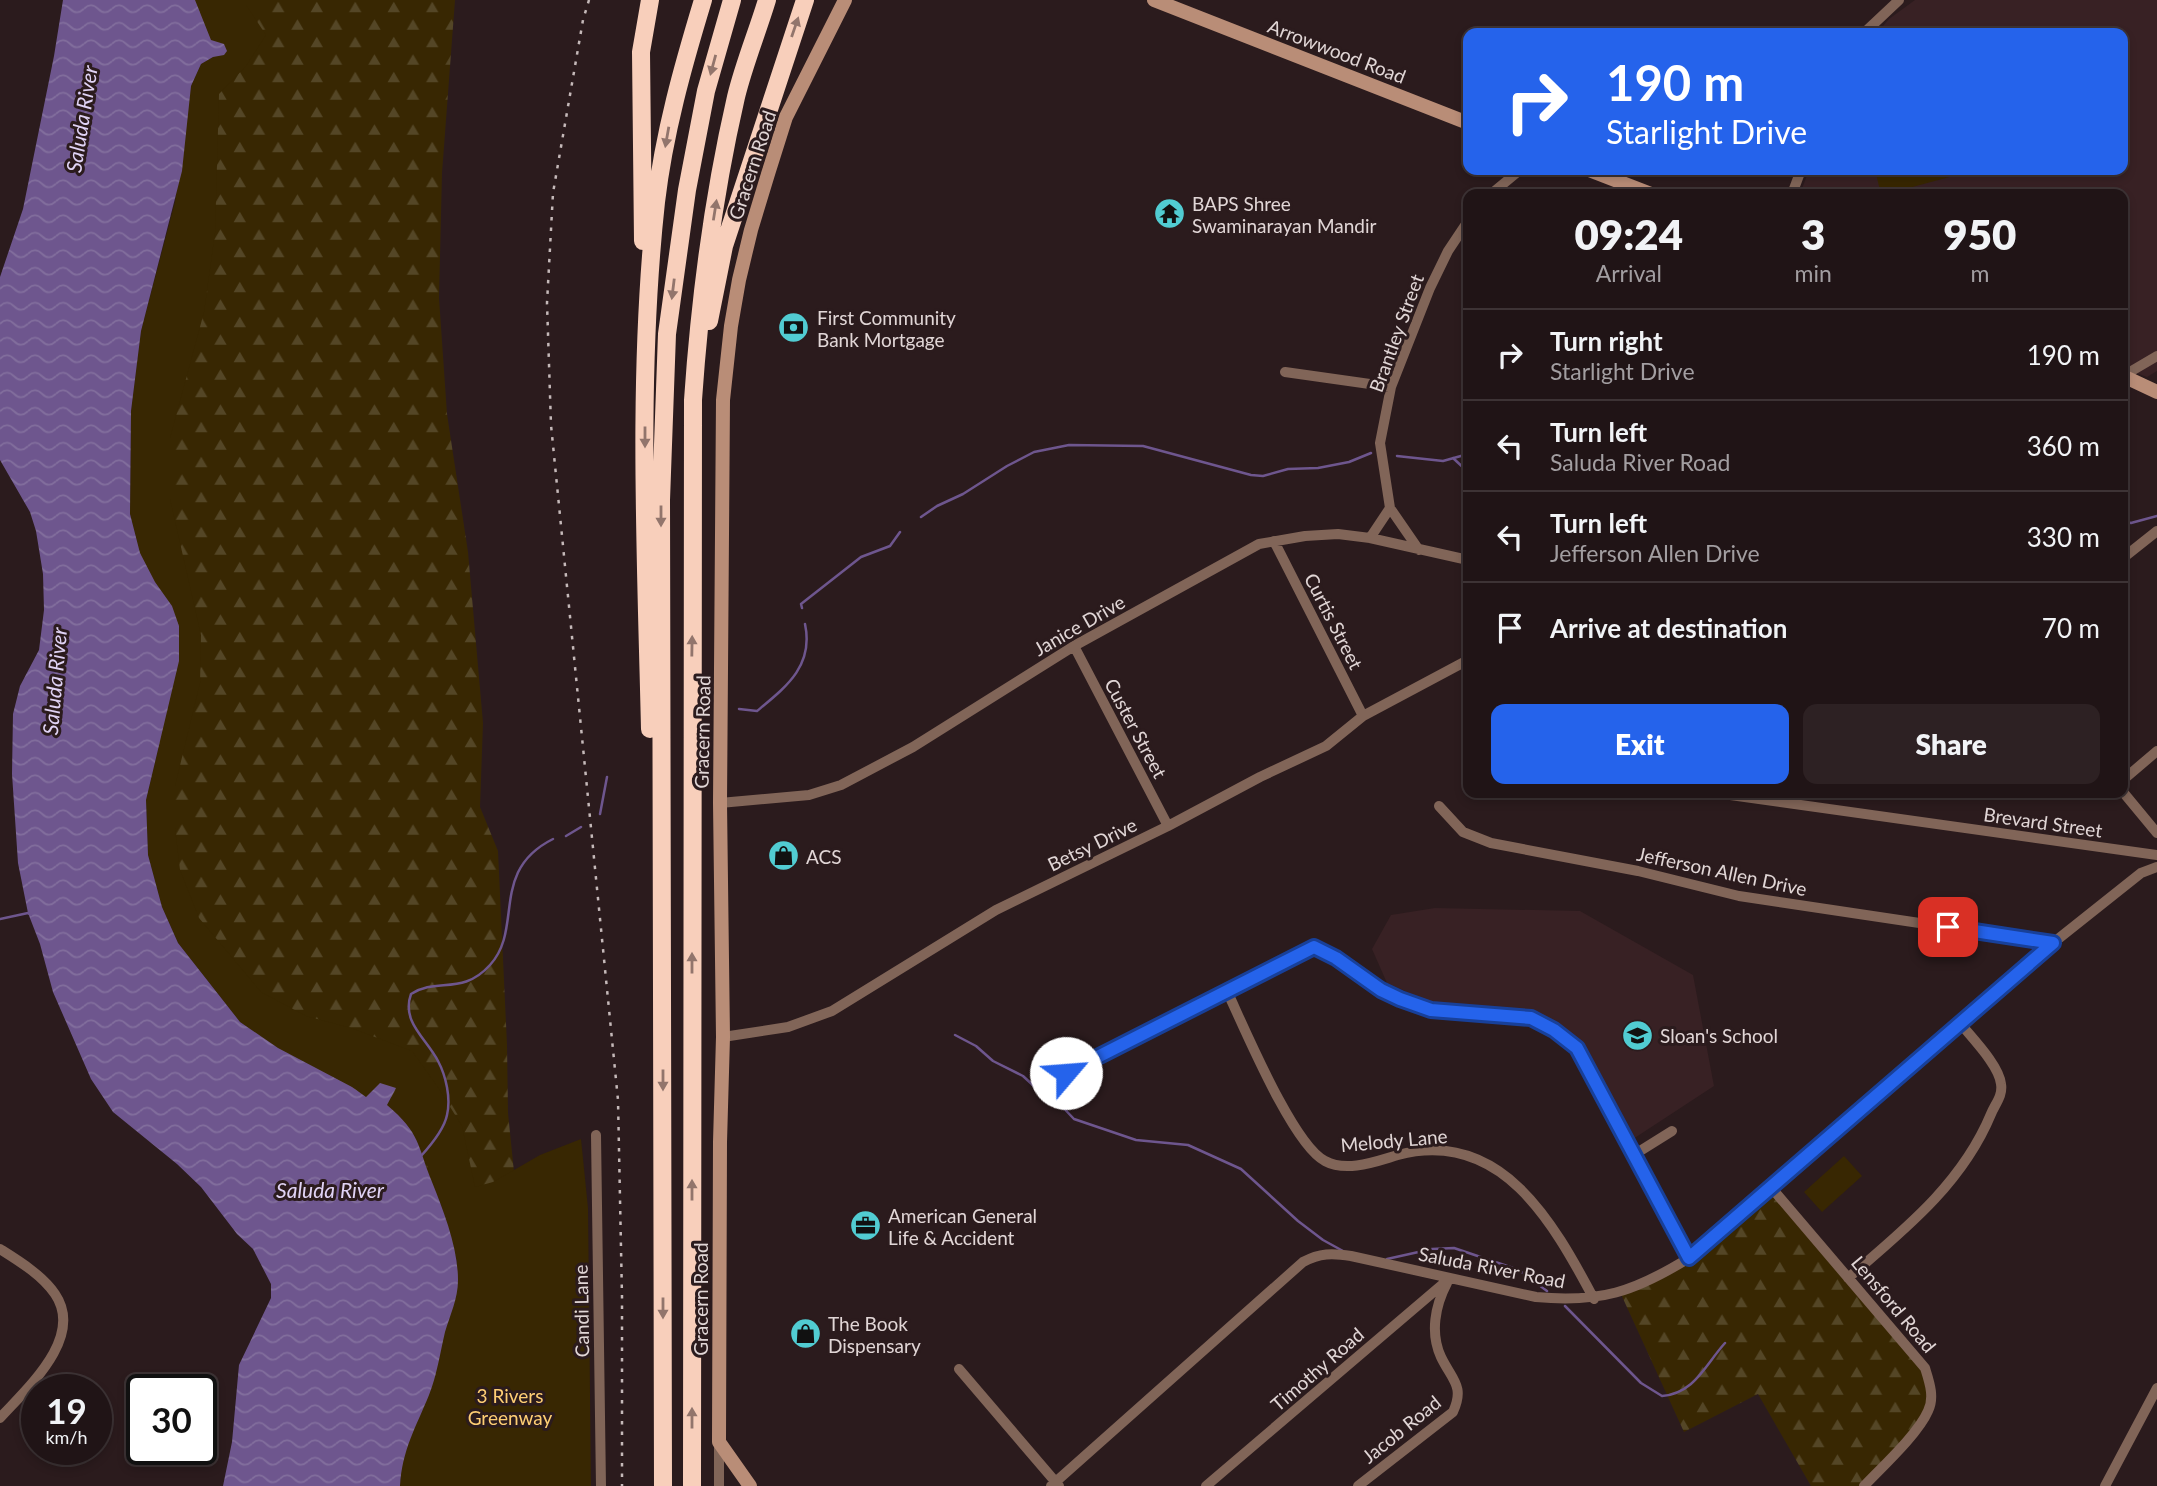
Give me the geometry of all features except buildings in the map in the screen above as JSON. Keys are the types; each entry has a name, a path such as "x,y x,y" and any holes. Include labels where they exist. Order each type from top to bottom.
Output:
{"highway":[{"path":"650,0 644,30 641,75 645,401 652,810 663,1012"},
{"path":"645,401 656,201 672,109 703,0"},
{"path":"663,1486 661,500 667,334 687,190 706,91 732,0"},
{"path":"692,1486 693,400 699,313 725,148 737,94 764,7 774,0"},
{"path":"693,400 724,246 805,0"}],"street":[{"name":"Gracern Road","path":"719,1486 723,1037 720,803 723,400 731,326 751,230 786,117 845,0"},
{"path":"1869,28 1899,0"},
{"name":"Arrowwood Road","path":"1162,2 1463,121"},
{"path":"1497,189 1514,175"},
{"path":"1601,175 1638,189"},
{"name":"Brantley Street","path":"1419,550 1390,508 1380,443 1391,387 1430,288 1448,251 1463,228"},
{"path":"2128,373 2157,356"},
{"path":"1286,372 1391,387"},
{"path":"2128,378 2157,393"},
{"path":"1370,538 1390,508"},
{"path":"2128,554 2157,531"},
{"name":"Janice Drive","path":"720,803 809,795 841,785 913,747 1074,646 1259,544 1305,536 1338,534 1370,538 1463,559"},
{"name":"Curtis Street","path":"1274,541 1363,716"},
{"name":"Custer Street","path":"1074,646 1168,826"},
{"name":"Betsy Drive","path":"723,1037 788,1027 832,1011 996,910 1326,746 1363,716 1463,663"},
{"path":"2128,776 2157,751"},
{"name":"Brevard Street","path":"1751,798 2157,856"},
{"path":"2128,798 2157,833"},
{"name":"Jefferson Allen Drive","path":"1439,806 1463,832 1490,843 1638,871 1739,896 2053,943"},
{"name":"Saluda River Road","path":"1056,1484 1303,1262 1317,1254 1331,1253 1536,1297 1594,1299 1645,1283 1689,1258 2053,943 2141,873 2157,867"},
{"path":"1066,1073 1314,947 1336,958 1381,990 1431,1010 1531,1018 1554,1030 1577,1048 1632,1156 1689,1258"},
{"name":"Melody Lane","path":"1227,991 1252,1046 1300,1137 1325,1161 1346,1165 1367,1164 1402,1154 1442,1149 1460,1152 1484,1162 1513,1181 1539,1208 1563,1240 1594,1299"},
{"path":"1848,1278 1938,1196 1966,1163 2000,1098 2002,1089 1999,1077 1960,1023"},
{"path":"1632,1156 1672,1131"},
{"name":"Candi Lane","path":"596,1135 601,1486"},
{"name":"Lensford Road","path":"1770,1186 1925,1368 1931,1389 1929,1409 1916,1429 1864,1486"},
{"path":"0,1249 21,1263 55,1293 62,1313 62,1332 53,1356 42,1372 0,1418"},
{"name":"Timothy Road","path":"1206,1486 1450,1278"},
{"name":"Jacob Road","path":"1358,1486 1453,1412 1459,1399 1458,1386 1440,1355 1436,1337 1435,1322 1439,1298 1450,1278"},
{"path":"959,1369 1056,1484"},
{"path":"2105,1486 2157,1388"},
{"path":"719,1441 750,1486"}],"shaded area":[{"path":"1915,0 2157,0 2157,371 2147,377 2128,370 2128,189 1802,189 1807,175 2128,175 2128,28 1881,28"},
{"name":"Sloan's School","path":"1435,908 1580,911 1693,975 1714,1086 1630,1141 1584,1047 1555,1023 1525,1010 1438,1006 1387,983 1372,949 1391,915"}],"green space":[{"path":"195,0 455,0 442,173 439,298 447,414 468,552 483,723 480,807 498,851 508,1113 514,1172 400,1486 457,1261 442,1207 431,1181 178,943 132,493 213,57"},
{"name":"3 Rivers Greenway","path":"195,0 246,0 246,5 266,35 246,66 219,94 215,233 204,312 170,438 170,499 201,635 200,683 175,786 175,828 180,870 199,918 261,992 306,1016 351,1028 412,1051 462,1126 475,1187 493,1182 540,1155 581,1139 588,1208 591,1486 400,1486 407,1443 430,1393 439,1363 457,1261 442,1207 418,1140 405,1122 387,1105 396,1089 367,1097 278,1049 240,1022 178,943 162,907 148,855 146,800 179,662 179,626 167,599 140,553 130,514 131,411 141,331 175,202 191,86 201,64 224,54 223,44 211,40"},
{"path":"1876,175 1957,175 1905,189 1880,189"},
{"path":"1844,1156 1862,1176 1822,1212 1804,1192"},
{"path":"1770,1186 1925,1368 1929,1409 1865,1486 1811,1486 1758,1394 1684,1432 1620,1292 1667,1272"}],"water":[{"name":"Saluda River","path":"63,0 195,0 211,40 224,44 227,51 224,55 213,57 201,64 191,86 182,171 141,331 131,411 130,514 140,553 155,582 172,606 179,626 179,661 146,800 148,855 162,907 178,943 240,1022 278,1048 366,1097 380,1083 396,1088 387,1105 412,1132 420,1149 449,1230 456,1255 458,1280 434,1380 407,1450 400,1486 223,1486 232,1442 239,1365 271,1298 271,1284 253,1249 237,1234 201,1187 113,1112 91,1079 53,992 28,913 18,863 12,774 13,714 20,686 39,650 44,610 43,574 30,512 0,460 0,277 23,209"}],"waterway":[{"path":"921,517 1034,452 1069,445 1143,446 1263,476 1288,469 1318,468 1349,462 1371,453"},
{"path":"1397,456 1443,461 1463,455"},
{"path":"1453,458 1463,467"},
{"path":"2128,522 2157,516"},
{"path":"802,608 801,604 861,557 890,546 900,532"},
{"path":"739,709 757,711 795,674 805,652 805,624"},
{"path":"600,814 607,777"},
{"path":"566,836 581,827"},
{"path":"421,1156 443,1126 448,1108 448,1094 438,1061 416,1029 409,1013 411,994 421,989 470,980 490,965 500,950 514,883 521,867 533,852 553,839"},
{"path":"0,919 28,913 31,915"},
{"path":"955,1035 976,1046 993,1061 1023,1076 1036,1088 1055,1099 1074,1119 1136,1140 1188,1145 1241,1169 1298,1221 1343,1251"},
{"path":"1387,1259 1432,1249 1454,1248 1519,1270 1547,1291"},
{"path":"1565,1306 1641,1383 1662,1396 1683,1390 1691,1384 1725,1343"}],"railway":[{"path":"589,0 583,20 553,193 547,303 551,425 618,1100 622,1486"}],"place":[{"name":"BAPS Shree Swaminarayan Mandir","path":"1169,214"},
{"name":"First Community Bank Mortgage","path":"794,328"},
{"name":"ACS","path":"783,856"},
{"name":"Sloan's School","path":"1637,1035"},
{"name":"American General Life & Accident","path":"865,1226"},
{"name":"The Book Dispensary","path":"805,1334"}],"route":[{"path":"1066,1073 1314,947 1336,958 1381,990 1400,999 1431,1010 1531,1018 1554,1030 1577,1048 1632,1156 1689,1258 2053,943 1948,927"}]}
